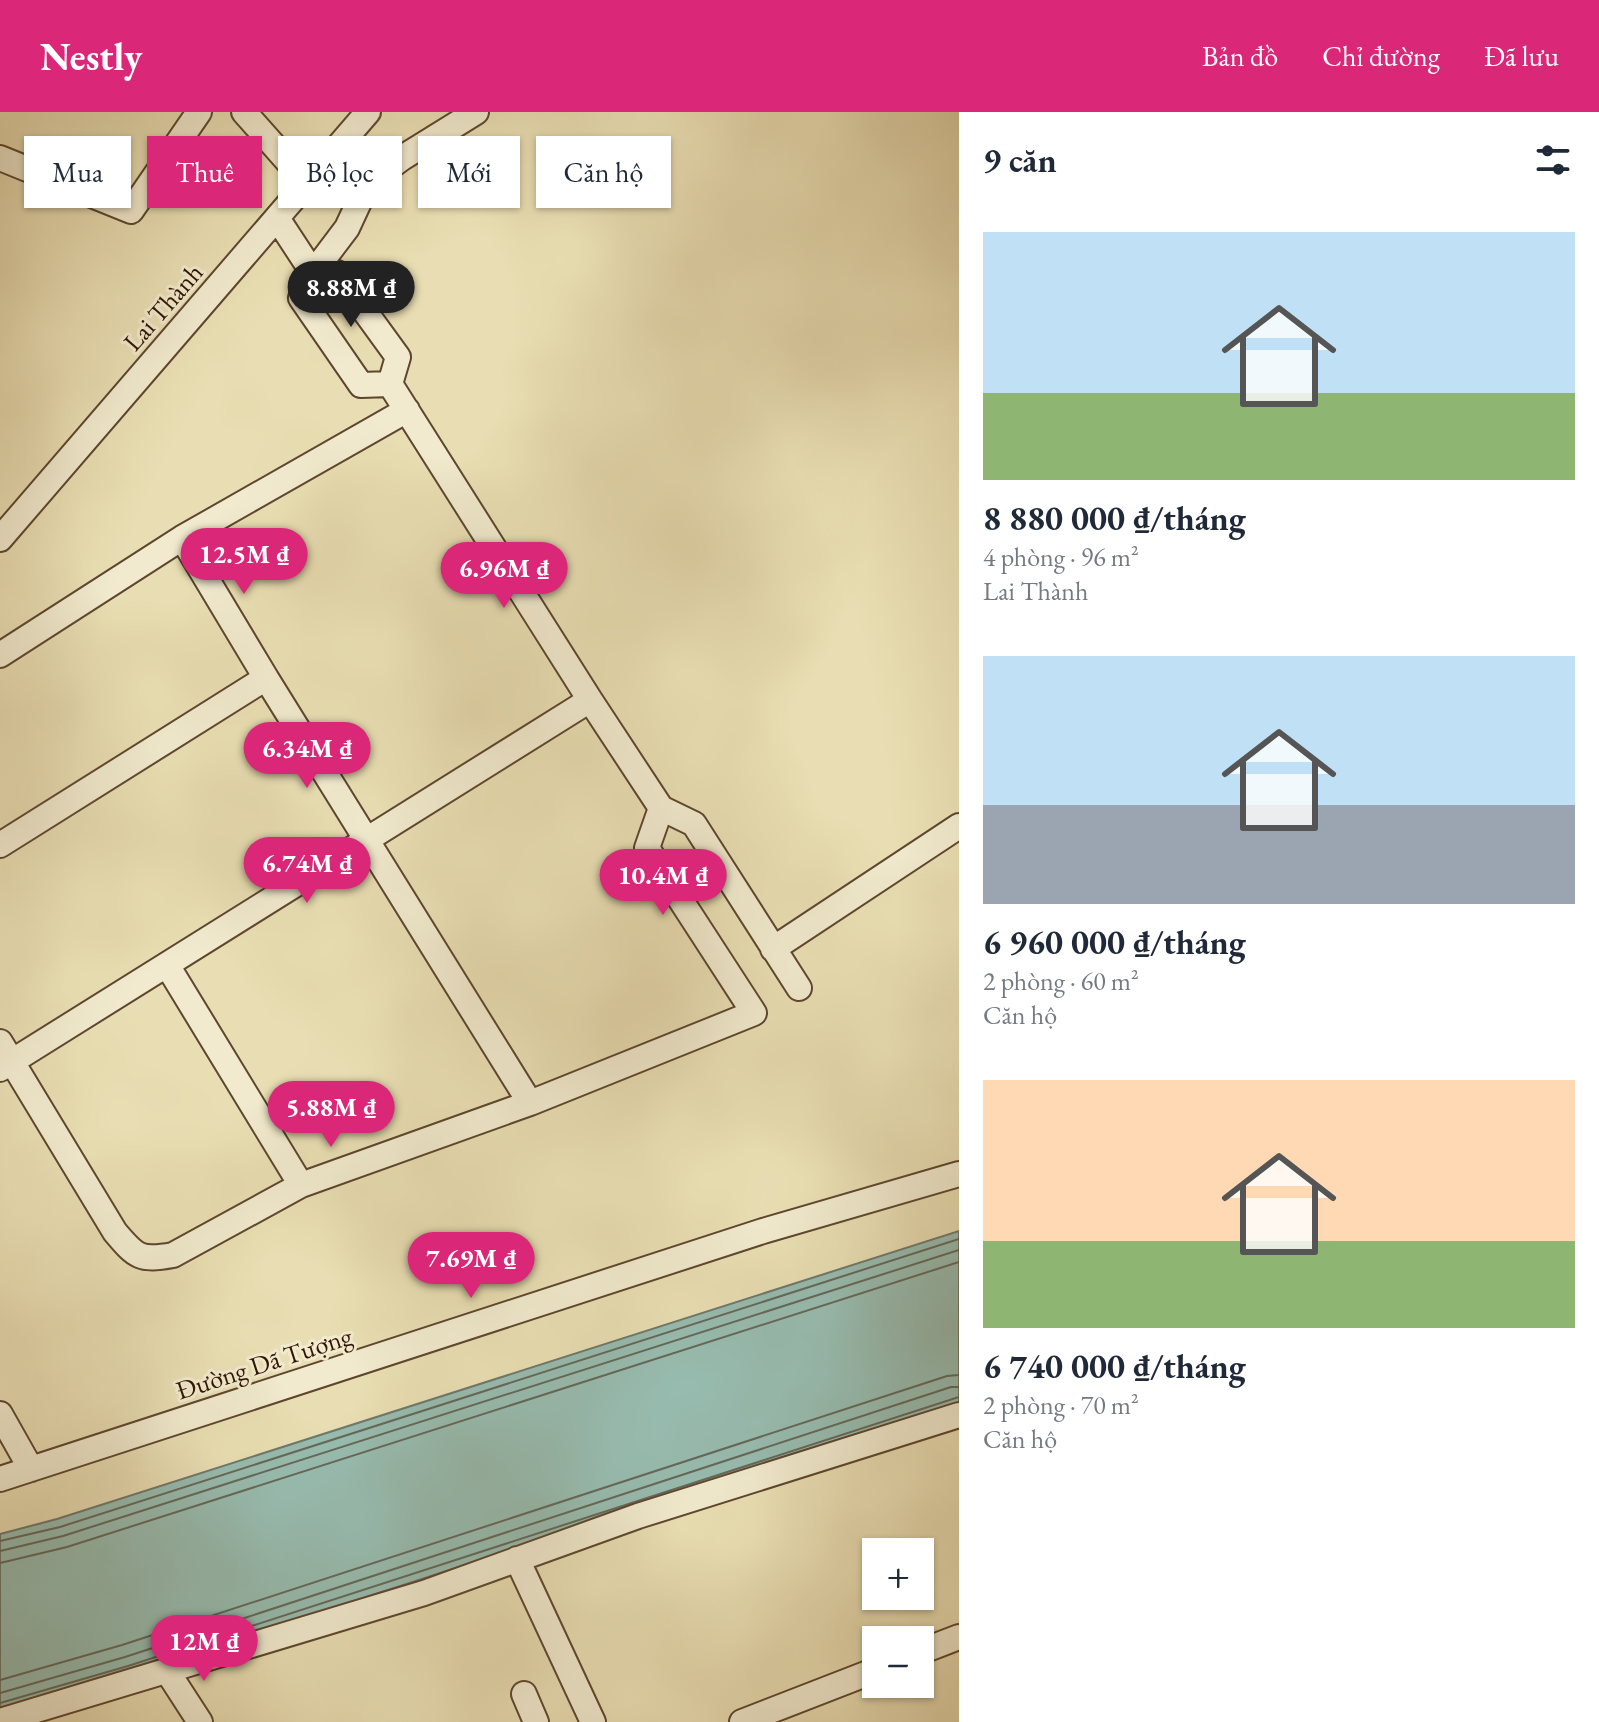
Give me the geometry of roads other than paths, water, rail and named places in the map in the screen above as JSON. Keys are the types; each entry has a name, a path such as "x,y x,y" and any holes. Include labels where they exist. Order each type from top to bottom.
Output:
{"street":[{"path":"0,158 131,211 199,112"},
{"path":"244,112 278,150"},
{"name":"Lai Thành","path":"347,136 368,112"},
{"path":"390,384 361,385 301,298 313,273 347,228 375,178 476,112"},
{"name":"Lai Thành","path":"0,539 286,208"},
{"path":"277,218 313,273"},
{"path":"313,273 337,273 398,357 390,384 590,700 661,808 694,824 799,988"},
{"path":"0,655 182,538 407,410"},
{"path":"182,538 530,1103"},
{"path":"0,845 266,678"},
{"path":"590,700 167,965 4,1058 115,1232 132,1251 151,1259 173,1255 301,1185 530,1103 754,1013 647,848 661,808"},
{"path":"773,949 956,835"},
{"path":"167,965 301,1185"},
{"name":"Đường Dã Tượng","path":"0,1479 763,1231 959,1174"},
{"path":"0,1414 31,1469"},
{"path":"0,1721 46,1715 167,1671 424,1593 638,1516 959,1415"},
{"path":"517,1559 593,1722"},
{"path":"934,1647 959,1637"},
{"path":"167,1671 200,1722"},
{"path":"742,1722 862,1675"},
{"path":"524,1694 536,1722"}],"water":[{"path":"959,1231 959,1404 130,1674 0,1711 0,1534 57,1519"}]}
